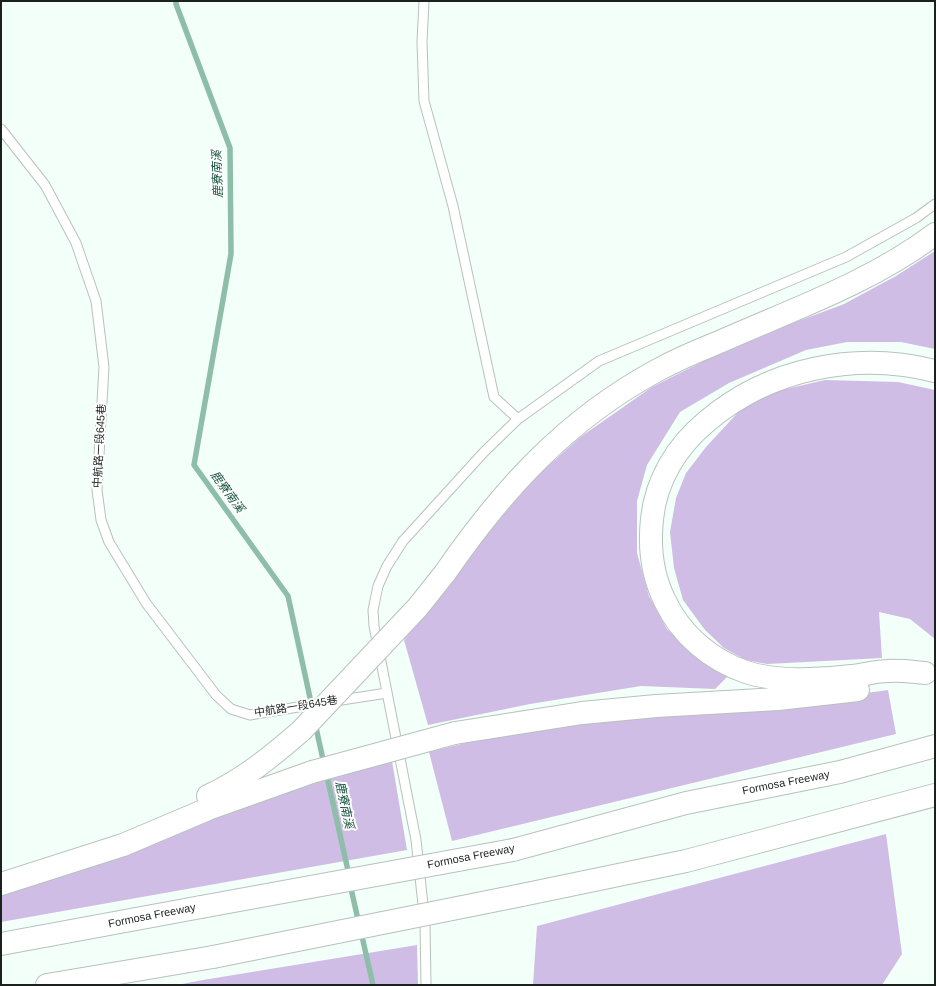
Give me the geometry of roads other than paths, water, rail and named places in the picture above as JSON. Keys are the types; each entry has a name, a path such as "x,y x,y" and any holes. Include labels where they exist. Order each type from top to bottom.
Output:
{"highway":[{"path":"26,877 84,846 148,824 234,784 301,731 418,607 445,573 470,537 527,468 563,435 612,397 657,370 690,354 858,281 892,264 935,234"},
{"path":"930,672 888,671 850,677 783,679 759,675 729,666 696,643 677,622 668,608 656,578 652,555 651,535 653,511 657,494 671,461 681,446 698,428 738,399 756,389 793,374 833,365 882,363 901,365 935,372"},
{"path":"1,884 123,845 208,809 312,772 455,733 582,713 656,706 778,699 862,689 930,672"},
{"name":"Formosa Freeway","path":"1,944 21,942 201,907 513,850 686,803 840,772 935,746"},
{"path":"47,985 213,957 686,861 927,797"}],"lane":[{"path":"424,1 422,42 424,101 453,206 494,396 518,419"},
{"name":"中航路一段645巷","path":"1,129 45,185 76,243 96,301 104,367 97,490 102,520 109,542 146,603 216,696 231,709 250,715 387,693"},
{"path":"426,985 425,923 416,840 374,626 373,610 378,586 387,566 403,541 484,452 518,419 599,361 846,257 916,218 935,204"}],"waterway":[{"name":"鹿寮南溪","path":"176,1 230,148 231,254 194,465 288,596 312,707"},
{"name":"鹿寮南溪","path":"315,723 324,764"},
{"name":"鹿寮南溪","path":"326,772 349,875"},
{"name":"鹿寮南溪","path":"350,884 359,924"},
{"name":"鹿寮南溪","path":"361,932 373,985"}]}
